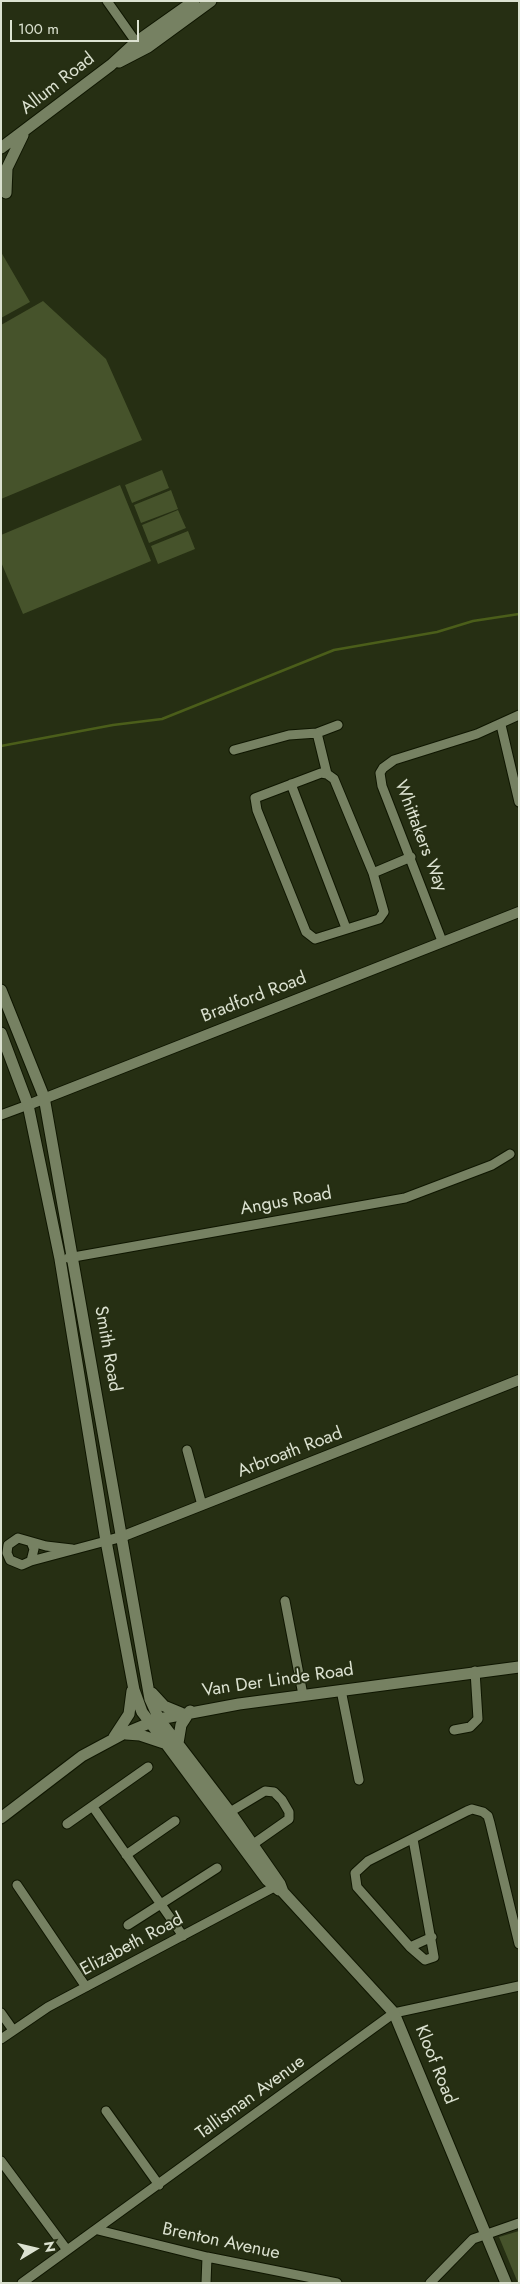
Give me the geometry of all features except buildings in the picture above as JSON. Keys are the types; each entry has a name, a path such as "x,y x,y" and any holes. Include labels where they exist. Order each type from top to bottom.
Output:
{"main road":[{"name":"Allum Road","path":"4,144 23,133 111,66 136,42 194,1"},
{"name":"Allum Road","path":"111,66 148,47 211,1"},
{"path":"6,193 7,168 23,133"},
{"name":"Smith Road","path":"1,990 44,1098 74,1256 145,1681 154,1721"},
{"name":"Smith Road","path":"1,1033 28,1104 60,1259 106,1541 130,1672 138,1701 154,1721"},
{"name":"Van Der Linde Road","path":"1,1808 38,1783 118,1736 154,1721 186,1712 519,1666"},
{"path":"130,1672 131,1707 118,1736 140,1735 172,1743 186,1712 169,1709 161,1704 145,1681"},
{"name":"Kloof Road","path":"154,1721 279,1888 394,2013 506,2283"},
{"name":"Van Der Linde Road","path":"1,1818 42,1788 56,1774"}],"street":[{"path":"107,1 136,42"},
{"name":"Whittakers Way","path":"442,941 412,857 382,786 380,777 383,768 394,760 477,734 501,725 519,715"},
{"path":"234,750 289,735 317,733 338,725"},
{"path":"501,725 519,802"},
{"path":"317,733 327,774"},
{"path":"321,773 327,774 334,779 373,873 384,908 382,916 373,922 346,928 314,939 308,936 257,810 255,798 321,773"},
{"path":"290,784 346,928"},
{"path":"373,873 412,857"},
{"name":"Bradford Road","path":"1,1115 519,912"},
{"name":"Angus Road","path":"60,1259 405,1198 492,1165 510,1154"},
{"name":"Arbroath Road","path":"31,1561 72,1548 121,1537 519,1380"},
{"path":"187,1450 202,1505"},
{"path":"18,1538 31,1542 34,1549 31,1561 22,1566 6,1559 5,1546 18,1538"},
{"name":"Arbroath Road","path":"31,1542 72,1548"},
{"path":"285,1601 303,1695"},
{"path":"454,1730 470,1726 478,1719 475,1671"},
{"path":"341,1690 359,1780"},
{"path":"66,1824 148,1768"},
{"path":"225,1815 265,1791 274,1792 282,1800 289,1812 289,1819 248,1847"},
{"path":"93,1807 183,1936"},
{"path":"413,1838 435,1953 432,1959 425,1960 410,1947 358,1887 354,1878 355,1872 362,1865 413,1838 472,1809 483,1812 488,1816 519,1944"},
{"path":"126,1855 175,1821"},
{"path":"128,1925 216,1868"},
{"path":"17,1885 86,1987"},
{"name":"Elizabeth Road","path":"1,2039 48,2007 279,1888"},
{"path":"410,1947 432,1936"},
{"name":"Tallisman Avenue","path":"22,2283 98,2230 394,2013 519,1986"},
{"path":"1,2013 13,2030"},
{"path":"106,2112 159,2185"},
{"path":"1,2161 67,2250"},
{"path":"430,2283 473,2239 519,2222"},
{"name":"Brenton Avenue","path":"98,2230 207,2257 337,2283"},
{"path":"206,2283 207,2257"}],"green space":[{"path":"1,252 30,302 1,318"},
{"path":"43,301 106,359 142,440 1,499 1,325"},
{"path":"162,470 169,488 132,503 125,485"},
{"path":"120,485 151,561 23,614 1,562 1,535"},
{"path":"171,490 178,509 141,523 134,505"},
{"path":"178,510 186,528 149,543 142,525"},
{"path":"188,531 195,549 158,564 151,546"},
{"path":"519,2231 519,2283 518,2283 499,2237"}],"waterway":[{"path":"1,746 113,725 162,719 334,650 437,632 473,621 519,614"}]}
